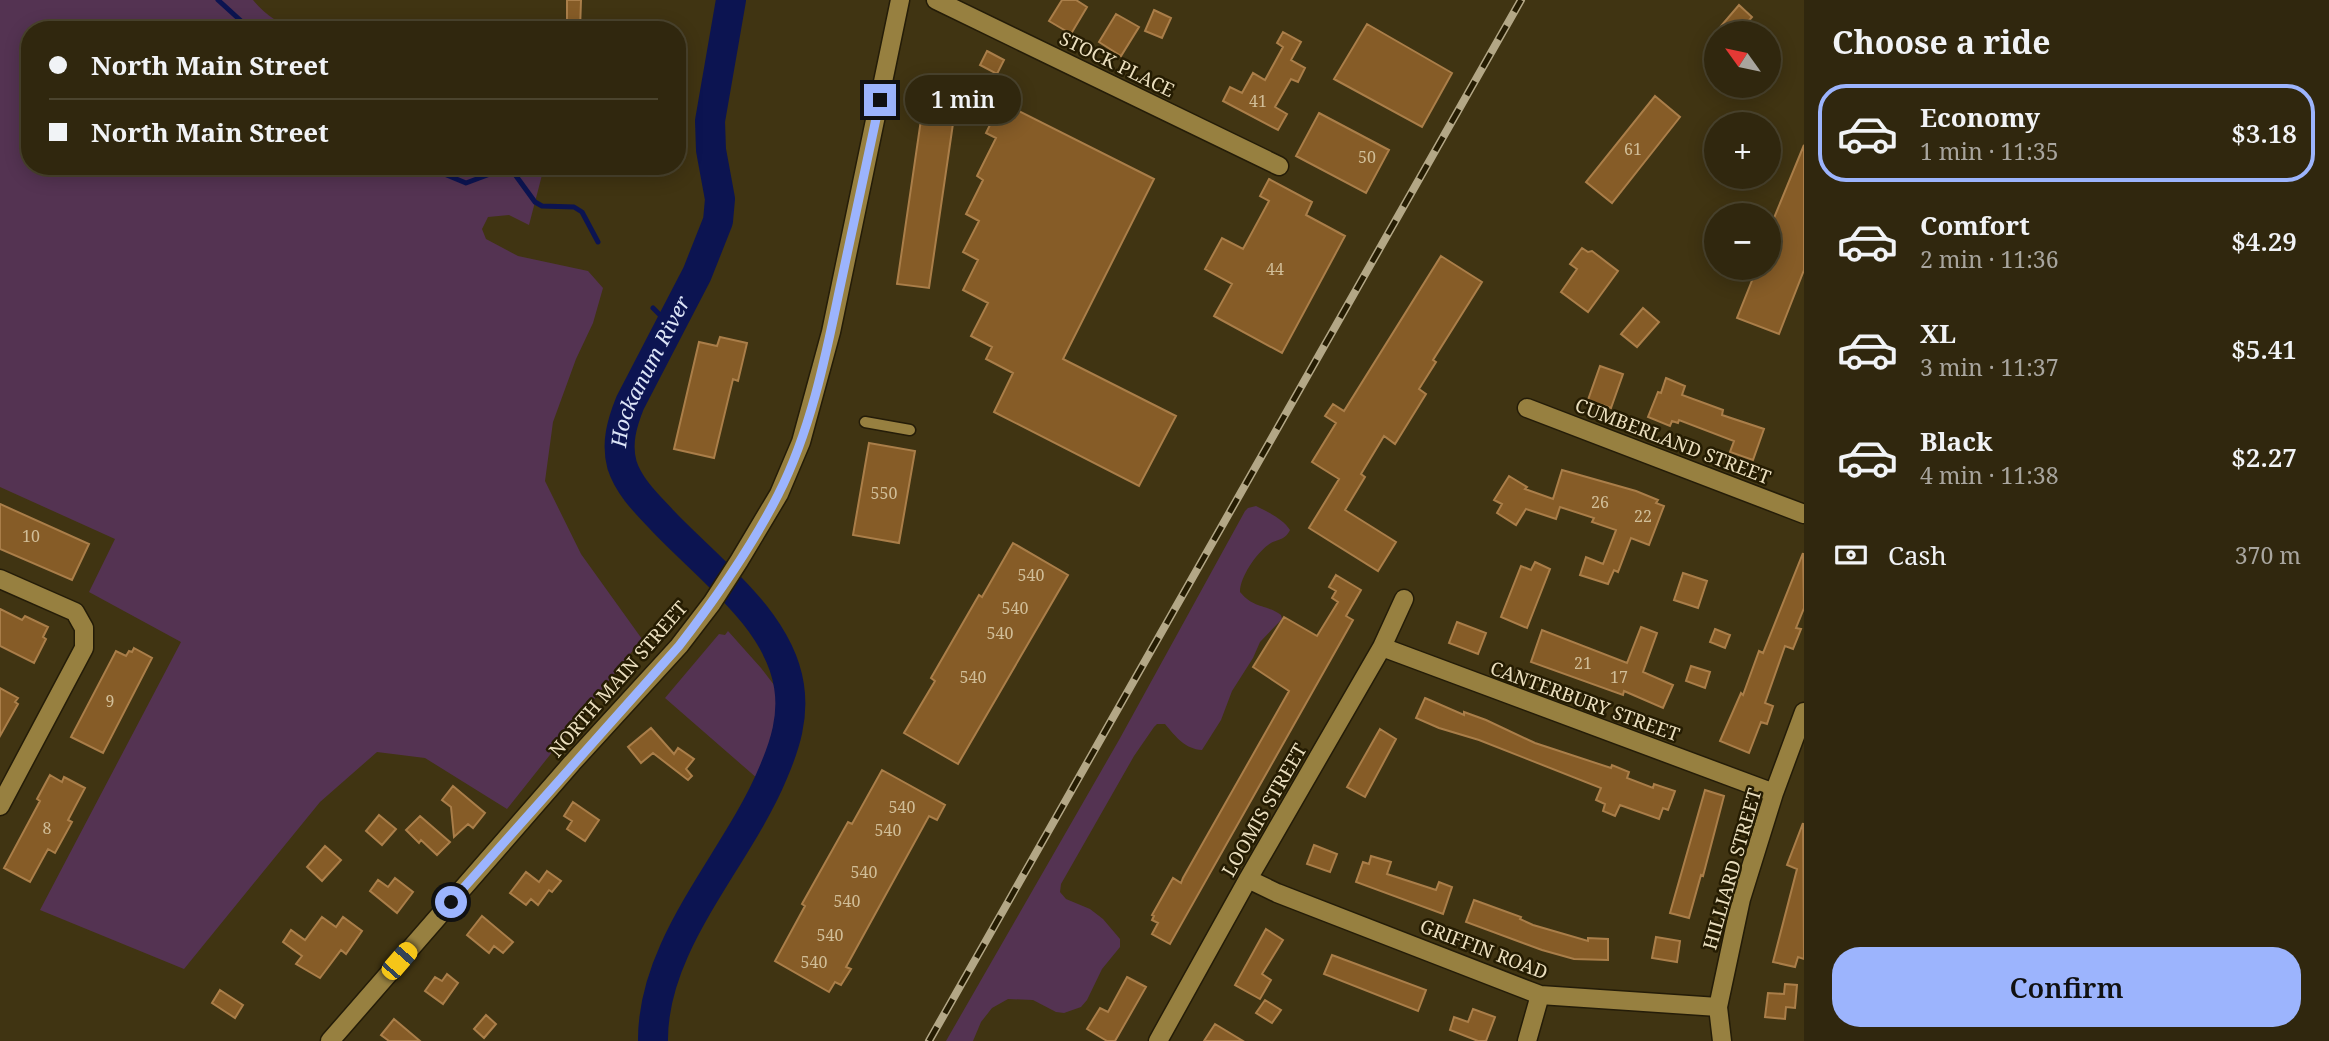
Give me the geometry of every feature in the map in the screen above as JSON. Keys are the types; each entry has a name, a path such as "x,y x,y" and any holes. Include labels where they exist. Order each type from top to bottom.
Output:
{"street":[{"name":"NORTH MAIN STREET","path":"330,1041 572,763 679,646 712,603 779,494 801,442 831,332 901,0"},
{"name":"STOCK PLACE","path":"936,0 1279,166"},
{"name":"CUMBERLAND STREET","path":"1527,408 1804,514"},
{"path":"0,579 75,612 85,628 83,648 0,806"},
{"name":"LOOMIS STREET","path":"1158,1041 1382,647 1404,599"},
{"name":"CANTERBURY STREET","path":"1382,647 1774,793"},
{"name":"HILLIARD STREET","path":"1722,1041 1718,1007 1741,899 1774,793 1804,712"},
{"name":"GRIFFIN ROAD","path":"1248,879 1277,893 1540,995 1718,1007"},
{"path":"1527,1041 1540,995"}],"lane":[{"path":"864,422 910,430"}],"shaded area":[{"path":"0,0 253,0 278,21 21,21 21,175 542,175 529,225 509,215 488,217 482,229 486,239 518,256 588,271 603,288 593,323 576,359 553,422 545,481 581,554 642,639 507,809 425,758 377,752 320,802 184,969 40,910 181,642 89,592 115,539 0,487"},
{"path":"1256,506 1279,519 1290,530 1285,536 1268,545 1249,566 1240,592 1255,604 1281,615 1282,619 1260,642 1232,691 1221,720 1202,750 1186,745 1165,724 1157,724 1154,727 1134,756 1061,884 1060,892 1066,899 1090,909 1103,919 1120,939 1120,947 1102,969 1081,1007 1064,1013 1056,1012 1033,1000 1008,999 992,1008 981,1022 973,1041 946,1041 1119,740 1245,511"},
{"path":"728,631 781,694 758,779 665,698 719,634 725,635"}],"building":[{"path":"567,0 581,0 580,21 567,21"},
{"path":"1062,0 1076,0 1087,7 1071,34 1049,21"},
{"path":"1739,5 1752,17 1748,21 1725,21"},
{"path":"1154,10 1171,18 1162,38 1145,31"},
{"path":"1116,14 1139,27 1121,56 1099,42"},
{"path":"1367,24 1452,73 1422,127 1334,79"},
{"path":"1283,32 1301,42 1291,60 1305,68 1298,82 1291,79 1275,107 1287,114 1278,130 1223,101 1230,87 1242,93 1253,73 1265,80 1283,47 1277,43"},
{"path":"987,51 1004,60 997,74 980,65"},
{"path":"1655,96 1680,117 1612,203 1586,182"},
{"path":"924,99 956,103 929,288 897,284"},
{"path":"1001,102 1154,179 1063,359 1176,416 1139,486 994,412 1013,373 986,359 992,347 971,336 988,303 963,290 978,260 963,252 979,221 966,214 983,180 977,176 996,138 986,133"},
{"path":"1319,113 1389,150 1366,193 1296,156"},
{"path":"1804,145 1804,270 1779,334 1737,318 1752,280 1781,280 1780,203"},
{"path":"1269,179 1312,202 1306,215 1345,236 1282,353 1214,316 1232,284 1205,269 1222,238 1243,249 1269,201 1260,196"},
{"path":"1582,248 1588,252 1592,251 1618,271 1588,312 1561,292 1577,269 1570,264"},
{"path":"1441,256 1482,282 1433,360 1436,362 1419,389 1426,394 1395,444 1384,436 1361,474 1365,477 1345,510 1396,542 1378,571 1309,528 1339,479 1312,462 1336,423 1325,416 1333,404 1344,411"},
{"path":"1643,308 1659,322 1637,347 1621,334"},
{"path":"720,337 747,343 738,381 733,379 714,458 674,449 699,342 717,346"},
{"path":"1600,366 1623,374 1611,408 1588,400"},
{"path":"1666,378 1685,386 1682,395 1723,410 1722,415 1764,429 1753,460 1730,452 1734,441 1679,420 1678,423 1672,421 1670,426 1648,417"},
{"path":"869,443 915,451 899,543 853,535"},
{"path":"1562,470 1636,491 1658,500 1656,503 1664,506 1649,545 1631,538 1618,572 1614,570 1608,584 1580,575 1586,557 1603,564 1616,530 1592,522 1594,518 1560,507 1556,519 1526,509 1516,525 1497,513 1502,504 1494,500 1509,476 1527,487 1525,489 1553,499"},
{"path":"0,504 89,544 72,580 0,549"},
{"path":"1013,543 1068,575 958,764 904,733 935,681 931,678"},
{"path":"1803,553 1804,608 1796,628 1801,629 1793,649 1785,646 1765,703 1773,706 1767,724 1761,722 1749,753 1720,741 1741,693 1743,695 1759,651 1763,653"},
{"path":"1535,562 1550,569 1527,628 1501,617 1521,566 1531,570"},
{"path":"1683,573 1707,581 1698,608 1674,600"},
{"path":"1336,575 1361,590 1346,616 1353,620 1170,944 1152,934 1158,923 1152,920 1152,915 1173,878 1181,883 1289,691 1253,667 1284,617 1317,636 1338,602 1332,598 1336,591 1329,587"},
{"path":"0,609 22,620 25,616 48,627 43,637 46,639 34,663 0,646"},
{"path":"1457,622 1486,633 1478,654 1449,643"},
{"path":"1641,627 1657,633 1643,672 1673,685 1663,708 1624,691 1623,695 1531,662 1542,630 1627,663"},
{"path":"1715,629 1730,635 1725,648 1710,642"},
{"path":"134,648 152,658 103,753 71,737 116,651 126,656"},
{"path":"1691,666 1710,672 1705,688 1686,681"},
{"path":"0,688 18,698 15,702 18,704 0,736"},
{"path":"1425,698 1464,715 1464,712 1486,720 1535,743 1611,768 1612,765 1629,772 1627,778 1653,788 1654,784 1675,791 1668,810 1663,808 1659,819 1620,805 1615,816 1603,811 1605,804 1596,800 1601,788 1416,718"},
{"path":"651,728 674,754 678,748 694,759 686,769 692,776 688,780 653,753 641,763 628,747"},
{"path":"1380,729 1396,739 1365,797 1347,787"},
{"path":"882,770 945,805 937,820 929,816 846,967 851,969 841,985 835,982 829,992 775,961 805,906 802,904 848,822 852,824"},
{"path":"50,775 62,782 64,777 85,788 68,820 72,822 55,853 48,849 30,882 4,868 40,801 37,799"},
{"path":"453,786 485,813 473,828 468,824 454,837 451,807 442,800"},
{"path":"1705,790 1724,796 1689,918 1670,913"},
{"path":"573,802 599,820 585,841 567,829 572,821 564,816"},
{"path":"379,815 396,829 382,845 366,831"},
{"path":"420,816 450,842 437,855 406,830"},
{"path":"1803,823 1804,959 1798,957 1795,967 1773,962 1797,869 1787,865"},
{"path":"1314,845 1337,854 1330,872 1307,864"},
{"path":"325,846 341,860 322,881 307,867"},
{"path":"1371,856 1391,862 1387,874 1436,890 1439,882 1452,887 1443,914 1356,882 1363,862 1369,864"},
{"path":"547,871 561,881 552,892 549,890 538,905 531,899 526,905 510,893 526,872 539,882"},
{"path":"395,878 413,892 397,913 370,891 378,880 388,887"},
{"path":"1474,900 1521,917 1520,919 1533,925 1588,941 1588,938 1608,939 1608,960 1574,959 1466,922"},
{"path":"482,916 513,942 503,953 494,946 489,953 467,935"},
{"path":"322,917 336,927 343,917 362,931 346,954 341,950 320,978 296,964 302,956 283,942 291,930 305,940"},
{"path":"1266,929 1283,940 1262,974 1271,980 1260,999 1235,985"},
{"path":"1656,937 1680,941 1677,962 1652,958"},
{"path":"1332,955 1426,990 1418,1011 1324,974"},
{"path":"447,974 458,983 443,1004 425,991 435,977 442,981"},
{"path":"1127,977 1146,987 1115,1041 1107,1041 1087,1029 1100,1008 1108,1012"},
{"path":"1785,984 1797,985 1795,1008 1786,1007 1785,1019 1765,1017 1768,993 1784,994"},
{"path":"220,990 243,1005 235,1018 212,1003"},
{"path":"1265,1000 1281,1010 1272,1023 1256,1013"},
{"path":"1473,1009 1495,1017 1486,1041 1478,1041 1450,1030 1454,1017 1468,1022"},
{"path":"486,1015 496,1024 484,1038 474,1029"},
{"path":"394,1019 420,1041 389,1041 381,1035"},
{"path":"1215,1024 1243,1041 1204,1041"}],"waterway":[{"path":"218,0 241,21"},
{"name":"Hockanum River","path":"653,1041 656,1005 666,970 681,936 739,838 773,773 785,741 790,709 789,686 771,638 738,596 639,495 625,473 620,449 622,426 630,403 697,274 718,221 720,199 711,150 710,121 731,0"},
{"path":"447,175 466,183 487,175"},
{"path":"515,175 535,202 542,206 574,207 582,212 598,242"},
{"path":"653,308 670,325"}],"railway":[{"path":"929,1041 1521,0"}],"route":[{"path":"451,902 679,646 712,603 779,494 801,442 818,384 880,100"}]}
